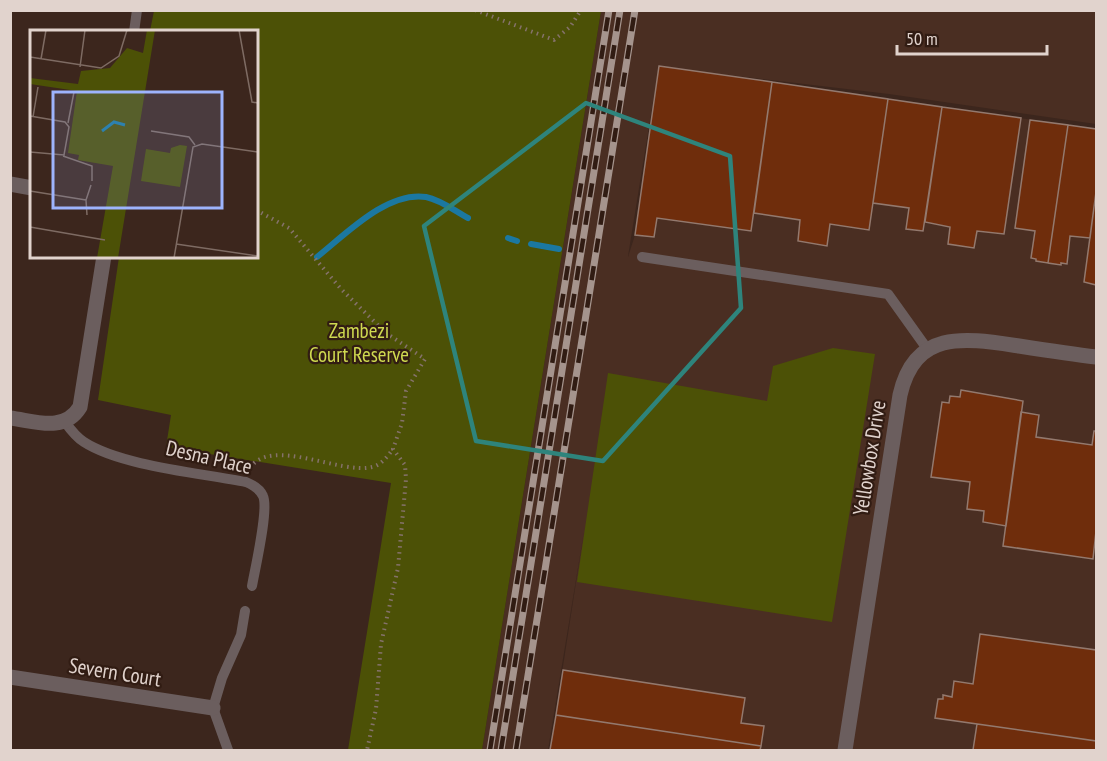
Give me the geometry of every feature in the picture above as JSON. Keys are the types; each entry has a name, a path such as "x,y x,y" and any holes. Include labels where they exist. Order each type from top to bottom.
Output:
{"street":[{"path":"10,184 30,188"},
{"path":"10,418 51,424 65,422 74,416 83,397 104,258"},
{"name":"Yellowbox Drive","path":"845,750 904,376 914,361 928,350 952,341 975,340 1096,357"},
{"name":"Severn Court","path":"10,677 213,708"}],"lane":[{"path":"134,30 137,10"},
{"path":"642,257 888,294 928,350"},
{"name":"Desna Place","path":"65,422 82,441 98,450 131,461 246,482 256,486 264,497 264,511 252,586"},
{"path":"228,750 213,708 241,635 245,611"}],"path":[{"path":"475,10 554,40 570,27 581,10"},
{"path":"246,482 252,465 259,459 272,456 286,456 360,469 374,467 384,461 393,450 402,423 406,391 425,359 386,333 348,296 289,228 258,211"},
{"path":"367,750 376,709 381,644 399,568 405,465 393,450"}],"highlighted area":[{"path":"586,103 730,156 741,308 603,461 476,441 424,226"}],"shaded area":[{"path":"601,11 1096,11 1096,124 889,94 702,72 1096,129 1096,750 550,750 584,531 548,750 482,750","holes":["658,71 635,235 628,257"]}],"green space":[{"name":"Zambezi Court Reserve","path":"154,11 601,11 482,750 348,750 391,483 166,447 171,415 98,400 119,258 258,258 258,30 150,30"},
{"path":"833,348 875,354 832,622 577,582 608,373 767,401 773,366"}],"building":[{"path":"659,66 772,82 751,231 657,218 654,237 635,235"},
{"path":"772,82 888,99 869,230 830,224 827,246 798,241 800,220 754,213"},
{"path":"888,99 942,107 923,231 906,229 909,208 873,203"},
{"path":"942,107 1021,118 1004,234 977,231 974,248 948,244 950,227 925,222"},
{"path":"1030,120 1068,125 1048,263 1031,258 1035,231 1015,228"},
{"path":"1068,125 1096,129 1096,192 1090,238 1070,236 1067,264 1061,263 1061,265 1048,263"},
{"path":"1096,192 1096,285 1084,282"},
{"path":"961,390 1023,401 1006,526 983,522 984,511 967,509 970,482 931,477 942,402 949,403 950,396 960,397"},
{"path":"1021,412 1039,415 1036,437 1092,445 1094,431 1096,431 1096,531 1093,559 1003,546"},
{"path":"980,634 1096,650 1096,741 935,718 938,699 943,699 943,695 952,697 954,681 973,684"},
{"path":"563,670 745,698 741,723 764,726 761,746 556,715"},
{"path":"556,715 761,746 760,750 550,750"},
{"path":"977,724 1096,741 1096,750 973,750"}],"waterway":[{"path":"317,257 354,226 382,207 411,197 432,198 468,218"},
{"path":"508,238 517,241"},
{"path":"531,244 559,249"}],"railway":[{"path":"490,750 609,10"},
{"path":"501,750 620,10"},
{"path":"516,750 635,10"}]}
